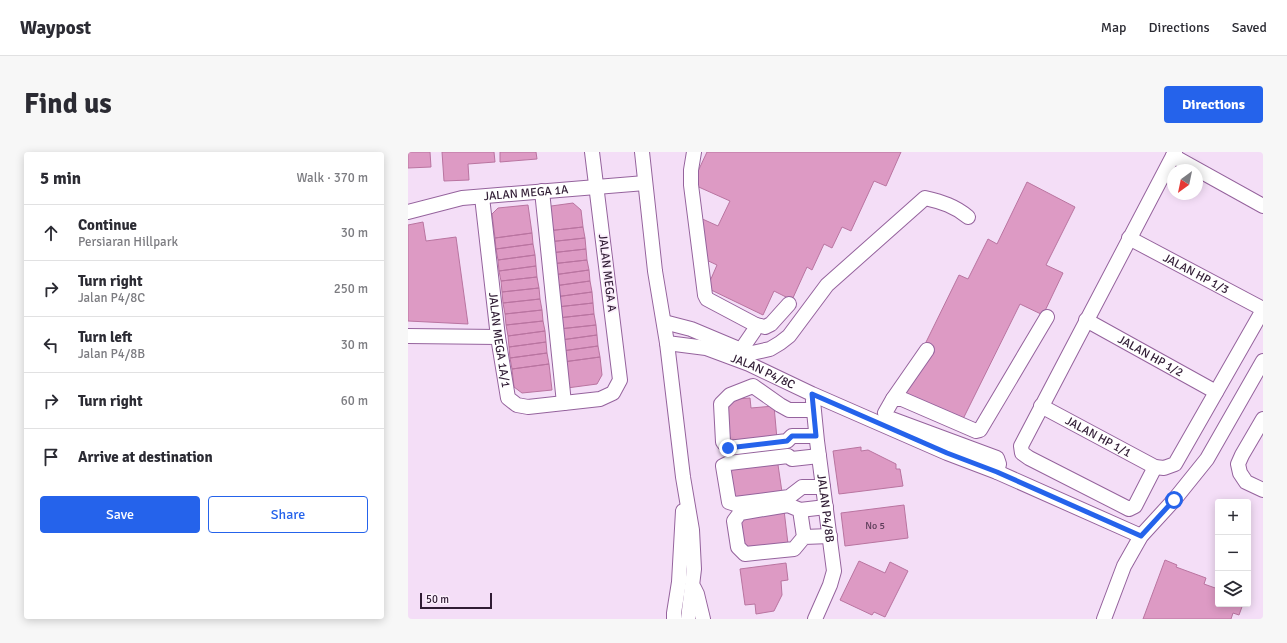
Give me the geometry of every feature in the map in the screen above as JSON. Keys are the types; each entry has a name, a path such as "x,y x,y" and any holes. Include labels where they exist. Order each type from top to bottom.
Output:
{"street":[{"name":"JALAN MEGA A","path":"592,152 620,380 613,393"},
{"path":"642,152 654,271 664,322 692,530 694,569 688,619"},
{"path":"694,152 691,170 691,185 705,295 707,299 756,325 765,327 771,324 789,304"},
{"path":"1263,206 1174,154 1041,406 1021,446 1022,453 1129,509 1135,506 1155,467 1164,468 1175,464 1263,310"},
{"name":"JALAN MEGA 1A","path":"408,212 462,198 645,184"},
{"path":"542,191 564,403"},
{"name":"JALAN MEGA 1A/1","path":"482,197 498,337 508,398 516,405 528,407 600,399 613,393"},
{"path":"664,322 691,329 741,350 752,353 770,348 780,344 790,336 827,285 925,198 945,203 959,210 968,217"},
{"name":"JALAN HP 1/3","path":"1130,238 1263,310"},
{"path":"894,398 902,399 976,431 980,430 1047,316"},
{"name":"JALAN HP 1/2","path":"1086,320 1216,392"},
{"path":"741,350 754,331 756,325"},
{"path":"408,336 498,337"},
{"name":"JALAN P4/8C","path":"667,343 706,348 749,364 812,394 947,453 997,472 1141,536"},
{"path":"927,350 885,413 890,418 997,458 999,464 997,472"},
{"path":"1104,619 1124,566 1141,536 1174,500 1207,459 1263,361"},
{"path":"814,410 789,410 753,386 730,395 721,404 723,442 728,448 787,441 792,436 816,436"},
{"name":"JALAN P4/8B","path":"812,394 816,436 834,571 830,585 815,619"},
{"name":"JALAN HP 1/1","path":"1041,406 1155,467"},
{"path":"1263,419 1238,464 1240,472 1246,482 1263,490"},
{"path":"819,456 792,459 788,456 729,463 723,466 729,502 735,504 788,497 802,487 823,487"},
{"path":"674,619 679,582 685,485"},
{"path":"800,510 804,537 794,550 746,554 738,547 734,521 740,513 788,505 800,510 826,508"},
{"path":"804,537 830,536"},
{"path":"692,584 697,594 703,619"}],"building":[{"path":"408,152 430,152 431,167 408,168"},
{"path":"442,152 494,152 495,162 468,164 469,180 444,181"},
{"path":"500,152 536,152 537,159 500,162"},
{"path":"707,152 901,152 886,186 874,181 851,231 842,227 832,248 824,244 812,270 807,267 792,300 774,291 763,315 707,288 717,265 702,258 698,217 718,226 730,201 692,184"},
{"path":"1027,182 1075,207 1046,265 1063,273 1043,315 1020,304 962,421 902,391 959,275 968,279 988,239 997,244"},
{"path":"573,203 581,210 583,227 547,231 544,207"},
{"path":"528,205 532,233 495,238 492,214 498,208"},
{"path":"423,222 426,241 456,237 468,324 408,321 408,225"},
{"path":"583,227 585,238 548,242 547,231"},
{"path":"532,233 533,244 496,249 495,238"},
{"path":"585,238 586,249 550,253 548,242"},
{"path":"533,244 535,255 498,260 496,249"},
{"path":"586,249 587,260 551,264 550,253"},
{"path":"535,255 536,266 499,271 498,260"},
{"path":"587,260 589,270 553,275 551,264"},
{"path":"536,266 537,277 501,281 499,271"},
{"path":"589,270 590,281 554,286 553,275"},
{"path":"537,277 539,288 502,292 501,281"},
{"path":"590,281 592,292 555,297 554,286"},
{"path":"539,288 540,299 503,303 502,292"},
{"path":"592,292 593,303 557,307 555,297"},
{"path":"540,299 542,310 505,314 503,303"},
{"path":"593,303 594,314 558,318 557,307"},
{"path":"542,310 543,321 506,325 505,314"},
{"path":"594,314 596,325 559,329 558,318"},
{"path":"543,321 545,331 508,336 506,325"},
{"path":"596,325 597,335 561,340 559,329"},
{"path":"545,331 546,342 509,347 508,336"},
{"path":"597,335 598,346 562,351 561,340"},
{"path":"546,342 547,353 510,358 509,347"},
{"path":"598,346 600,357 563,362 562,351"},
{"path":"547,353 549,364 512,369 510,358"},
{"path":"600,357 602,375 597,384 567,388 563,362"},
{"path":"549,364 552,390 522,393 514,387 512,369"},
{"path":"750,398 751,408 774,406 777,439 726,443 723,400"},
{"path":"861,447 861,451 868,450 896,464 896,469 900,469 903,486 839,494 833,451"},
{"path":"777,458 782,492 733,498 729,464"},
{"path":"904,505 908,538 845,546 841,513"},
{"path":"784,510 788,544 738,549 734,515"},
{"path":"1165,560 1177,565 1176,567 1206,578 1204,584 1215,588 1215,607 1242,607 1239,615 1233,613 1231,619 1143,619"},
{"path":"859,561 885,573 890,562 908,571 885,617 874,612 872,615 840,600"},
{"path":"786,563 788,580 781,581 782,595 774,611 756,614 755,604 745,605 740,569"}],"route":[{"path":"728,448 787,441 792,436 816,436 812,394 947,453 997,472 1141,536 1174,500"}]}
